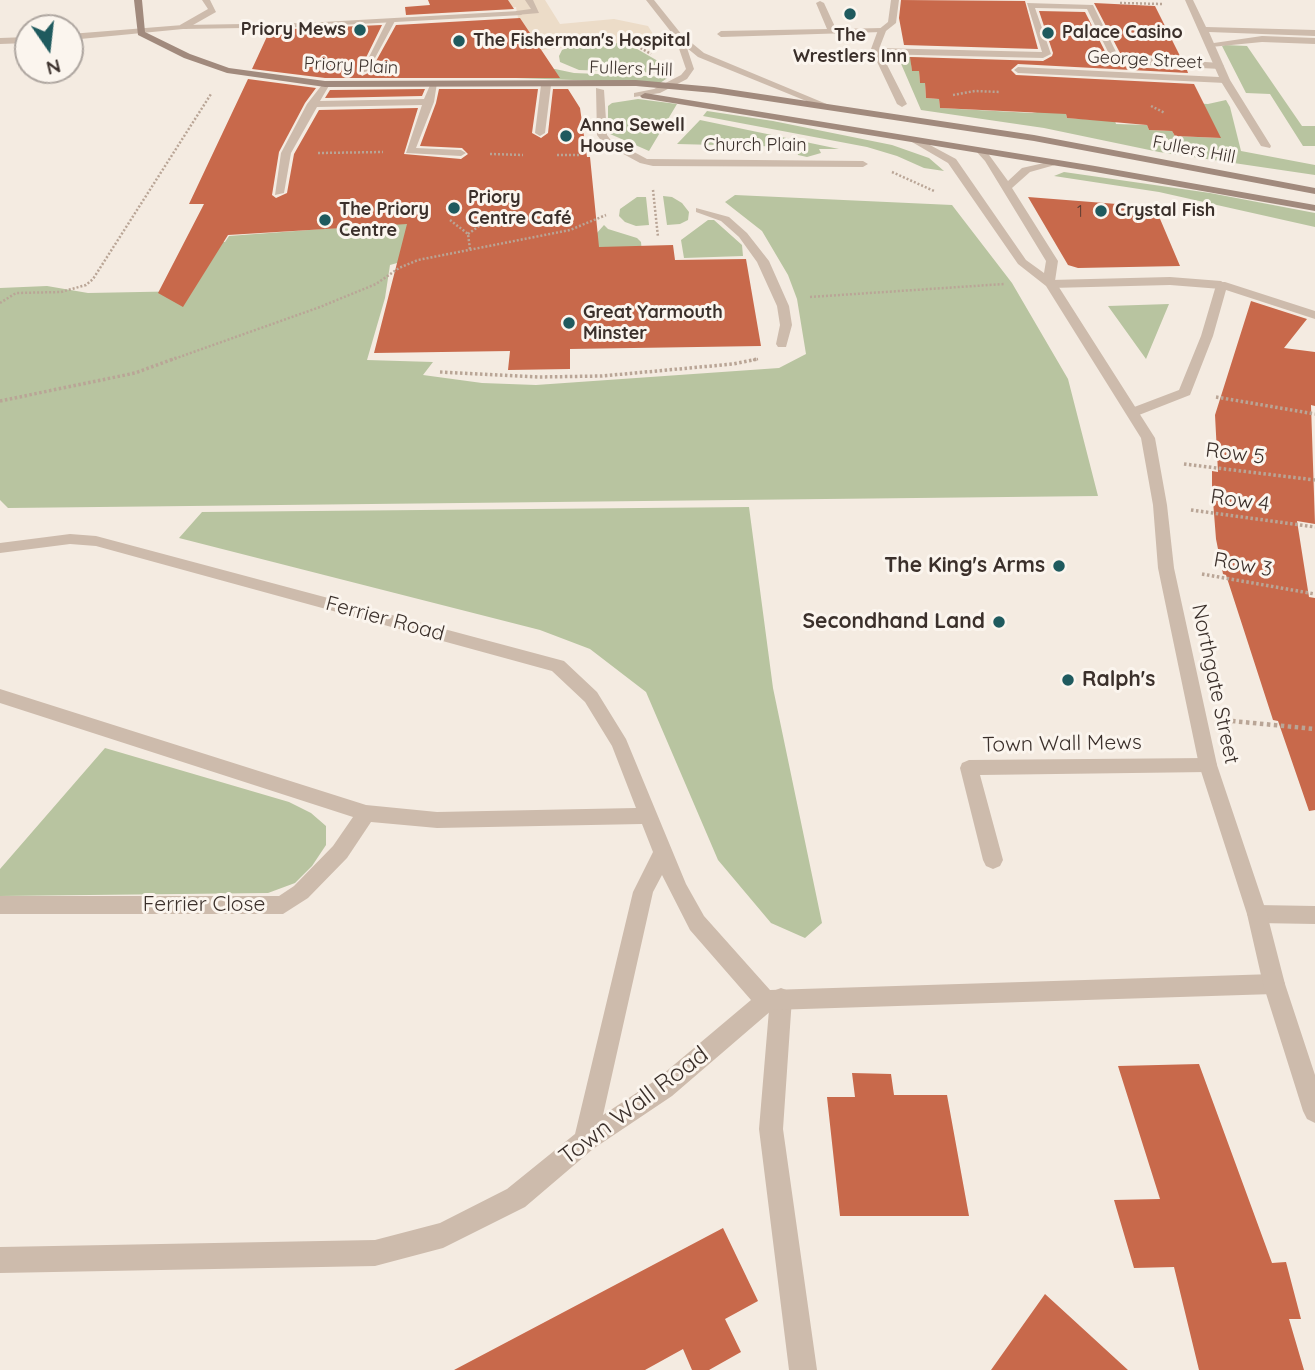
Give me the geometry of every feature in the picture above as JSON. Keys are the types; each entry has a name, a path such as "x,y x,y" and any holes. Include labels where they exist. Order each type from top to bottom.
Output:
{"main road":[{"path":"138,0 141,33"},
{"name":"Priory Plain","path":"141,33 187,56 227,70 325,84 568,85"},
{"name":"Fullers Hill","path":"568,85 636,83 714,90 824,105 1034,138 1315,191"},
{"name":"Fullers Hill","path":"568,85 980,150 1315,208"},
{"path":"824,105 839,116 939,133 964,140 980,150"}],"street":[{"path":"183,27 212,10 206,0"},
{"path":"84,36 183,27 391,21 536,11 529,0"},
{"path":"650,0 679,37 701,55 824,105"},
{"path":"721,34 882,30 892,23 895,0"},
{"name":"George Street","path":"1018,70 1225,80 1189,0"},
{"path":"820,3 832,30"},
{"path":"876,51 1035,57 1047,54 1030,5 1090,7 1114,57 1128,61 1220,66"},
{"name":"Priory Plain","path":"365,71 391,21"},
{"path":"1202,29 1315,33"},
{"path":"882,30 876,51 902,104"},
{"path":"637,95 667,86 684,77 690,69 679,37"},
{"path":"1211,44 1262,38 1315,41"},
{"path":"1225,80 1266,146"},
{"path":"279,193 286,153 325,84"},
{"path":"435,85 410,151 461,153"},
{"path":"540,133 546,85"},
{"name":"Church Plain","path":"599,90 602,135 606,141 644,161 863,164"},
{"name":"Priory Plain","path":"312,104 429,102"},
{"name":"Northgate Street","path":"915,140 951,162 1022,262 1050,283 1148,438 1160,505 1166,568 1208,765 1257,914 1274,984 1315,1111"},
{"name":"Church Plain","path":"830,150 835,164"},
{"name":"Northgate Street","path":"980,150 989,159 1052,261 1050,283"},
{"path":"1007,187 1026,170 1057,163"},
{"path":"700,211 725,219 743,235 763,261 779,299 786,325 782,344"},
{"path":"1050,283 1170,281 1221,285 1315,315"},
{"path":"1134,412 1185,392 1207,336 1221,285"},
{"name":"Ferrier Road","path":"0,548 70,539 96,541 558,666 591,697 620,744 646,816 677,888 697,923 774,1000"},
{"path":"0,696 366,813 437,820 646,816"},
{"name":"Town Wall Mews","path":"993,860 969,768 1208,765"},
{"name":"Ferrier Close","path":"0,905 283,905 301,892 340,852 366,813"},
{"path":"585,1142 643,892 663,852"},
{"path":"1257,914 1315,915"},
{"path":"803,1370 771,1129 774,1000 1274,984"},
{"name":"Town Wall Road","path":"0,1261 375,1253 443,1236 516,1198 585,1142 663,1088 774,1000"}],"path":[{"path":"0,303 16,293 61,292 86,285 93,279 227,70"},
{"path":"952,96 975,91 1002,92"},
{"path":"286,153 410,151"},
{"path":"886,169 946,197 972,194"},
{"path":"653,185 658,237"},
{"path":"0,401 135,373 320,307 376,284 398,268 418,260 570,230 606,215"},
{"path":"468,234 486,221 486,216"},
{"path":"450,220 468,234 470,249"},
{"path":"779,299 1050,283"},
{"path":"440,372 539,377 602,376 733,364 779,354 782,344"},
{"path":"1185,392 1315,414"},
{"name":"Row 5","path":"1152,461 1315,480"},
{"name":"Row 4","path":"1160,505 1315,527"},
{"name":"Row 3","path":"1166,568 1315,593"},
{"path":"1197,717 1315,729"}],"green space":[{"path":"625,42 670,68 667,73 579,70 560,62 562,50 569,47"},
{"path":"1222,46 1247,46 1302,126 1315,126 1315,146 1303,146 1270,94 1246,93"},
{"path":"908,57 944,59 911,62 912,71 919,71 920,83 925,83 926,98 939,99 940,108 1032,113 1064,107 1067,118 1147,125 1149,130 1172,131 1175,136 1220,138 1189,103 1208,104 1226,100 1241,151 1315,165 1315,175 1159,152 1044,128 921,110 899,59 907,60"},
{"path":"555,69 574,73 669,77 660,83 516,78 528,70"},
{"path":"638,99 677,104 649,151 610,134 608,127 608,106"},
{"path":"707,111 892,145 929,158 944,171 924,168 867,147 703,116"},
{"path":"700,120 839,149 819,149 821,153 807,157 798,155 796,147 677,144"},
{"path":"1064,172 1210,193 1315,213 1315,227 1159,192 1054,176"},
{"path":"735,195 952,205 1012,283 1068,379 1098,496 8,508 0,500 0,288 47,286 88,293 192,291 214,242 225,242 229,236 590,209 390,265 385,298 367,360 433,362 423,375 482,383 536,385 779,368 806,354 797,299 788,275 762,231 725,202"},
{"path":"663,196 672,197 682,203 689,212 688,220 667,225"},
{"path":"637,197 646,197 649,225 636,226 625,222 619,216 620,209"},
{"path":"708,220 714,220 742,245 743,256 684,258 681,240"},
{"path":"604,225 608,229 637,238 641,242 642,253 588,254 588,243"},
{"path":"1169,304 1146,359 1108,306"},
{"path":"749,507 773,688 822,923 805,938 771,923 718,860 646,692 590,649 540,630 179,538 202,512"},
{"path":"105,748 289,802 311,813 326,826 326,845 312,866 295,883 268,893 0,896 0,869"}],"shaded area":[{"path":"508,0 545,0 560,24 614,19 648,26 653,34 630,42 541,50 518,18 516,7 511,8"}],"building":[{"path":"428,0 508,0 514,9 406,15 405,7 430,5"},
{"path":"901,0 1025,1 1038,49 904,45 899,18"},
{"path":"1094,3 1155,6 1181,58 1120,53"},
{"path":"1039,11 1085,12 1111,63 1128,67 1187,70 1188,73 1018,64 1011,70 1016,75 1194,84 1221,138 1175,136 1172,131 1149,130 1147,125 1067,118 1066,114 940,108 939,99 926,98 925,83 920,83 919,71 912,71 910,57 1043,61 1052,56"},
{"path":"520,18 560,78 325,78 252,69 270,30 382,25 359,72 362,76 370,72 396,25"},
{"path":"248,79 316,88 279,152 272,195 276,198 287,193 294,154 319,110 418,108 404,154 461,159 468,154 462,148 420,146 439,89 538,89 532,133 541,138 548,133 553,89 568,89 580,108 587,157 590,157 599,247 673,245 675,260 746,259 761,346 570,349 570,369 508,370 510,351 374,353 407,224 228,235 183,307 158,293 204,204 189,204"},
{"path":"425,89 422,96 325,98 330,90"},
{"path":"1028,197 1155,207 1180,266 1078,268 1068,265"},
{"path":"1251,301 1307,319 1284,348 1315,352 1315,406 1311,405 1315,524 1297,521 1309,597 1315,598 1315,810 1309,811 1278,721 1273,720 1226,575 1223,574 1216,539 1212,488 1212,471 1218,472 1215,415"},
{"path":"1199,1064 1272,1263 1286,1262 1301,1319 1289,1319 1304,1370 1199,1370 1174,1267 1134,1268 1114,1200 1160,1199 1118,1066"},
{"path":"852,1073 891,1074 894,1095 947,1095 969,1216 840,1216 827,1097 855,1097"},
{"path":"723,1228 758,1301 725,1319 741,1352 709,1370 692,1370 683,1349 645,1370 454,1370"},
{"path":"1045,1294 1068,1315 1128,1370 991,1370"}],"place":[{"name":"The Wrestlers Inn","path":"850,14"},
{"name":"Priory Mews","path":"360,30"},
{"name":"Palace Casino","path":"1048,33"},
{"name":"The Fisherman's Hospital","path":"459,41"},
{"name":"Anna Sewell House","path":"566,136"},
{"name":"Priory Centre Café","path":"454,208"},
{"name":"Crystal Fish","path":"1101,211"},
{"name":"The Priory Centre","path":"325,220"},
{"name":"Great Yarmouth Minster","path":"569,323"},
{"name":"The King's Arms","path":"1059,566"},
{"name":"Secondhand Land","path":"999,622"},
{"name":"Ralph's","path":"1068,680"}]}
